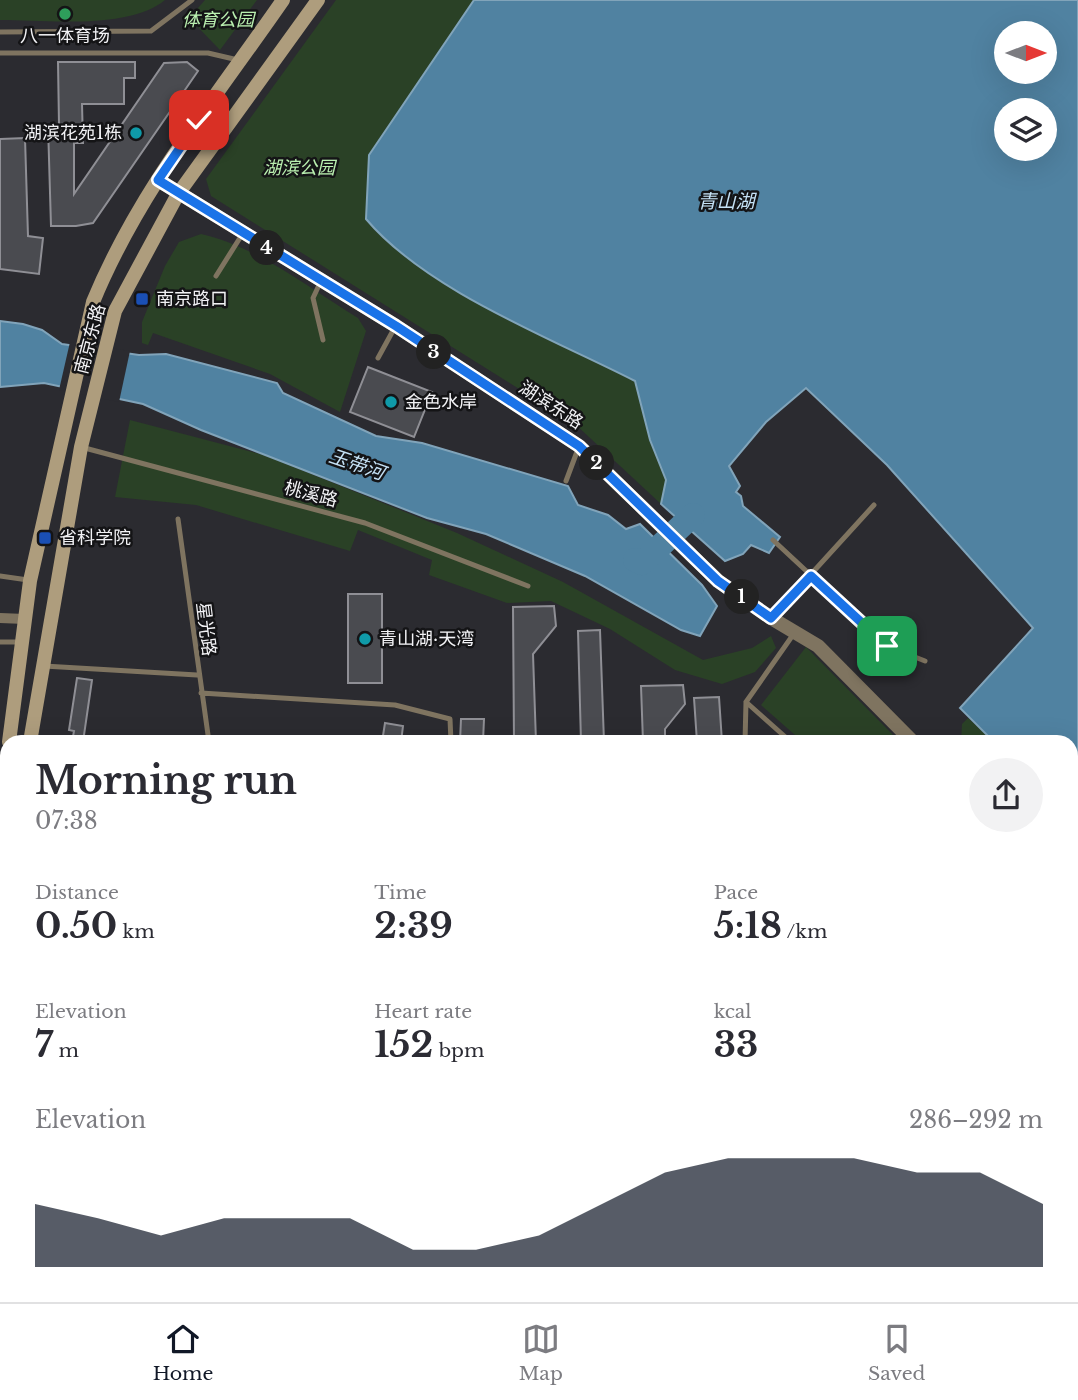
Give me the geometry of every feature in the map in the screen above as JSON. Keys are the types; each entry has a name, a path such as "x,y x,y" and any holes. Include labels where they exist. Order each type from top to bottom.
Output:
{"main road":[{"name":"南京东路","path":"10,735 30,581 93,302 106,270 158,180 283,0"},
{"name":"南京东路","path":"31,735 81,447 115,312 178,194 318,0"}],"street":[{"name":"湖滨东路","path":"158,180 396,326 579,446 706,570 771,618 818,646 906,735"},
{"path":"0,618 25,619"},
{"path":"752,1302 869,1302"}],"lane":[{"path":"0,32 151,31 192,0"},
{"path":"0,53 208,53 241,60"},
{"path":"216,275 243,233"},
{"path":"321,281 313,298 323,340"},
{"path":"379,358 396,326"},
{"path":"566,481 579,446"},
{"name":"桃溪路","path":"81,447 365,523 528,586"},
{"path":"771,618 874,505"},
{"name":"星光路","path":"178,519 197,676 208,735"},
{"path":"773,540 887,646 925,661"},
{"path":"0,576 30,581"},
{"path":"745,735 746,702 794,632"},
{"path":"0,642 23,642"},
{"path":"44,666 197,676"},
{"path":"201,693 395,705 450,719 451,735"},
{"path":"746,702 783,735"}],"green space":[{"name":"八一体育场","path":"0,0 165,0 130,16 109,20 62,22 0,20"},
{"name":"体育公园","path":"205,0 257,0 220,50 189,18"},
{"name":"湖滨公园","path":"336,0 474,0 370,154 366,219 392,245 456,290 529,330 635,381 650,440 666,480 661,504 575,424 211,196 206,179"},
{"path":"201,234 243,248 263,258 358,318 366,331 340,412 270,374 153,333 148,345 142,343 142,322 165,266 179,242"},
{"path":"130,420 264,455 457,533 563,582 703,660 752,648 771,636 776,648 755,672 722,684 675,670 610,629 551,601 507,603 429,575 432,560 358,530 350,551 196,505 115,497"},
{"path":"806,647 893,735 795,735 761,705"},
{"path":"968,718 986,735 961,735 962,724"}],"water":[{"name":"青山湖","path":"474,0 1078,0 1078,735 987,735 960,708 1033,628 887,465 806,388 766,422 729,466 740,486 736,492 741,496 743,506 780,537 769,553 751,545 743,554 725,561 661,504 666,480 650,440 635,381 456,291 392,245 366,219 369,155"},
{"path":"0,321 42,330 62,344 139,355 166,354 277,383 283,393 376,436 422,443 568,486 578,505 608,515 626,529 640,524 702,585 717,606 700,636 681,630 585,576 486,534 427,518 201,430 143,404 44,383 0,387"}],"pier":[{"path":"70,342 130,351 119,402 59,390"}],"building":[{"path":"58,62 135,62 135,78 124,78 124,104 82,104 83,143 74,143 74,194 164,63 187,62 198,71 93,223 76,226 51,226 48,125 59,125"},
{"path":"25,138 28,236 43,238 39,274 0,269 0,139"},
{"name":"金色水岸","path":"368,367 432,392 414,437 350,412"},
{"name":"青山湖·天湾","path":"348,594 382,594 382,683 348,683"},
{"path":"554,606 556,626 533,654 536,735 514,735 513,607"},
{"path":"600,630 604,735 581,735 578,631"},
{"path":"77,678 92,680 84,735 73,735 74,731 69,730"},
{"path":"683,685 685,704 665,729 665,735 643,735 641,686"},
{"path":"719,697 722,735 697,735 694,698"},
{"path":"461,719 484,719 483,735 460,735"},
{"path":"385,723 403,726 402,735 383,735"}],"waterway":[{"name":"玉带河","path":"635,560 642,563 693,515"}],"place":[{"name":"八一体育场","path":"65,14"},
{"name":"湖滨花苑1栋","path":"136,133"},
{"name":"南京路口","path":"142,299"},
{"name":"金色水岸","path":"391,402"},
{"name":"省科学院","path":"45,538"},
{"name":"青山湖·天湾","path":"365,639"}],"route":[{"path":"199,120 158,180 396,326 579,446 718,581 771,618 811,576 887,646"}]}
